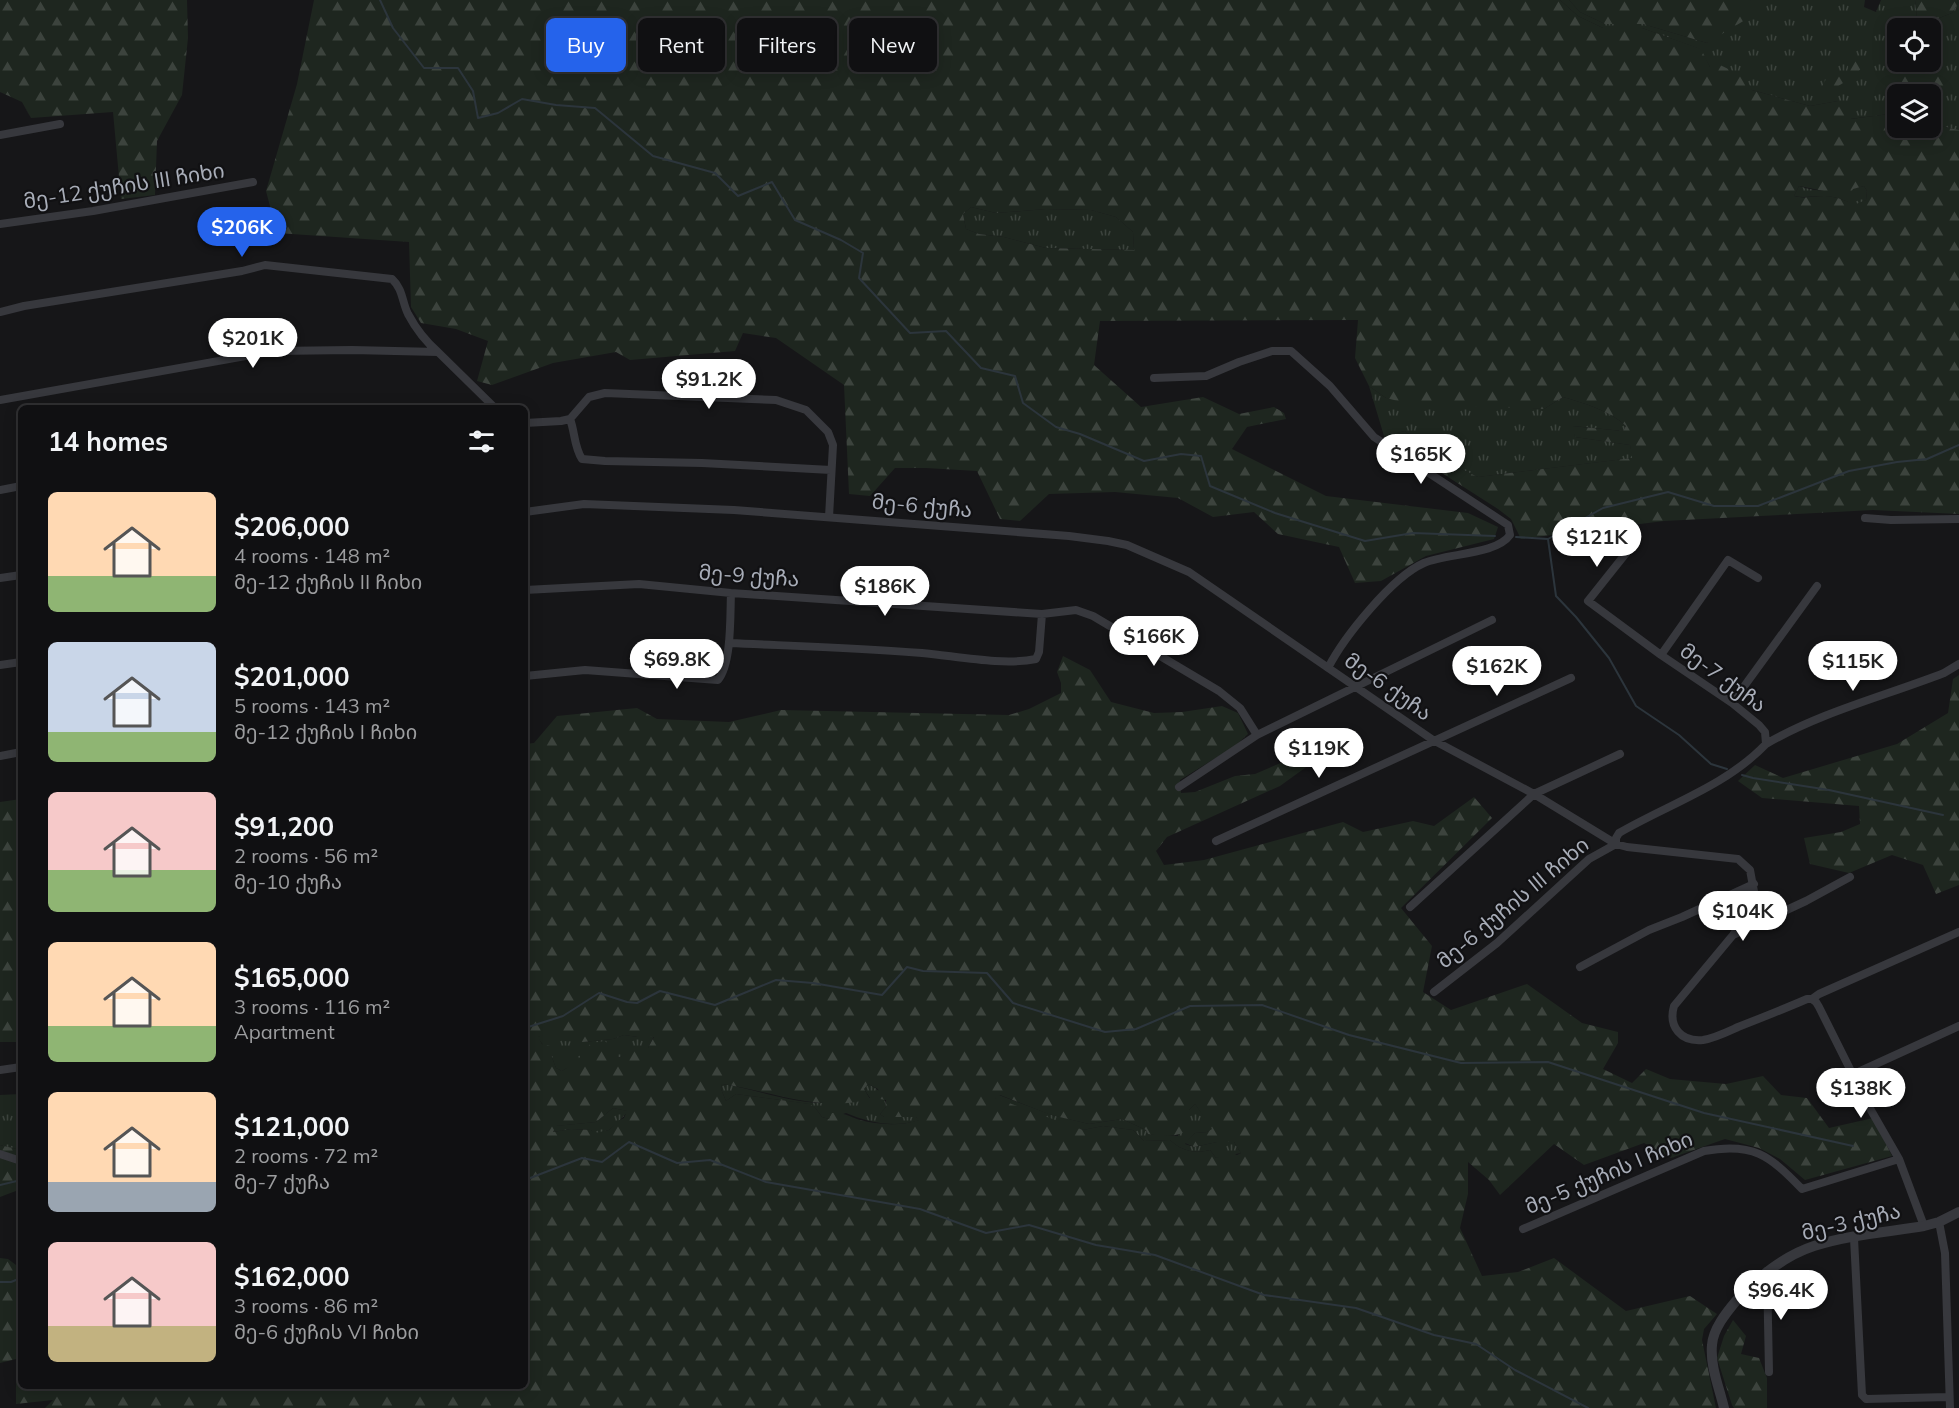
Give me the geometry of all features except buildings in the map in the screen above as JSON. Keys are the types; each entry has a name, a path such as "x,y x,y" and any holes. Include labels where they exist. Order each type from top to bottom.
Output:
{"street":[{"path":"0,135 60,124"},
{"name":"მე-12 ქუჩის III ჩიხი","path":"0,224 93,211 253,182"},
{"path":"0,312 24,306 242,271 265,265 392,279 399,285 407,312 423,338 492,405"},
{"path":"0,400 274,351 438,352"},
{"path":"1154,378 1206,376 1272,351 1291,351 1330,386 1374,437 1508,525 1510,535 1506,541 1491,547 1424,563 1404,575 1368,612 1336,652 1328,668"},
{"path":"528,423 570,419 589,397 605,393 776,400 806,410 828,432 833,445 829,517"},
{"path":"570,419 575,432 576,450 582,459 831,470"},
{"path":"0,490 18,487"},
{"name":"მე-6 ქუჩა","path":"528,512 584,504 734,510 1069,536 1127,545 1189,572 1433,740 1534,794 1617,844 1738,859 1750,870 1754,884"},
{"path":"1865,518 1959,519"},
{"name":"მე-7 ქუჩა","path":"1617,844 1616,838 1619,833 1726,777 1752,759 1766,744 1765,732 1759,724 1588,601 1627,552"},
{"path":"1661,655 1728,560 1758,578"},
{"path":"0,578 18,575"},
{"name":"მე-9 ქუჩა","path":"528,590 639,584 731,593 1042,614 1076,610 1094,616 1219,691 1239,708 1257,735"},
{"path":"1732,703 1818,586"},
{"path":"528,676 585,670 718,680 722,675 729,643 731,593"},
{"path":"729,643 849,648 1028,661 1036,659 1039,652 1042,614"},
{"path":"1179,787 1257,735 1492,620"},
{"path":"0,666 18,663"},
{"path":"1766,744 1834,712 1944,673 1959,664"},
{"path":"1216,841 1571,678"},
{"path":"0,756 18,753"},
{"path":"1410,906 1534,794 1620,754"},
{"name":"მე-6 ქუჩის III ჩიხი","path":"1434,992 1497,944 1589,859 1617,844"},
{"path":"1732,935 1806,901 1850,877"},
{"path":"1580,967 1649,930 1754,884 1755,897 1752,907 1674,1006 1671,1016 1673,1026 1678,1032 1693,1040 1710,1038 1812,999 1959,932"},
{"path":"1812,999 1819,1007 1852,1074 1899,1159 1924,1226"},
{"path":"1832,1084 1959,1026"},
{"path":"0,1070 18,1067"},
{"name":"მე-5 ქუჩის I ჩიხი","path":"1523,1229 1697,1154 1725,1148 1744,1149 1762,1154 1779,1166 1802,1189 1899,1159"},
{"path":"0,1154 18,1160"},
{"name":"მე-3 ქუჩა","path":"1724,1408 1712,1362 1712,1342 1718,1326 1730,1308 1767,1271 1814,1246 1924,1226 1939,1222 1959,1212"},
{"path":"1939,1222 1945,1253 1950,1408"},
{"path":"1854,1238 1862,1395 1866,1399 1948,1397"},
{"path":"1767,1271 1769,1372"}],"green space":[{"path":"0,0 187,0 188,38 182,95 157,141 155,195 121,199 113,112 31,118 22,102 0,92"},
{"path":"314,0 1560,0 1578,16 1603,28 1642,28 1701,49 1710,67 1720,65 1745,77 1752,90 1810,106 1838,101 1851,104 1851,119 1887,114 1887,138 1941,138 1941,126 1959,130 1959,514 1873,510 1664,521 1521,539 1511,519 1498,509 1384,436 1405,431 1436,457 1478,477 1632,458 1630,445 1575,437 1572,426 1623,431 1626,426 1605,412 1563,397 1544,409 1410,404 1386,398 1369,386 1355,358 1358,320 1100,321 1094,365 1141,407 1203,397 1239,414 1274,407 1284,413 1286,419 1247,427 1232,449 1326,496 1468,513 1498,527 1494,539 1426,556 1381,581 1355,583 1339,547 1278,534 1254,512 1213,517 1178,498 1115,492 1049,494 1020,521 1000,519 977,471 926,468 895,468 870,496 849,494 844,385 776,338 743,333 735,351 630,360 616,352 553,363 492,385 477,381 488,341 456,329 421,323 411,307 409,242 277,233 266,191 297,84","holes":["1799,186 1849,196 1853,189 1864,186 1867,191 1866,200 1856,204 1828,196 1794,196","971,207 996,213 1046,209 1091,210 1116,217 1133,232 1134,250 1046,248 1004,237 979,234 966,229 963,214"]},
{"path":"1560,0 1569,0 1580,12 1605,24 1643,24 1707,43 1751,0 1865,0 1864,7 1876,12 1881,0 1915,0 1917,18 1887,18 1887,72 1896,72 1890,84 1887,84 1885,94 1887,94 1887,114 1850,119 1838,101 1810,106 1752,90 1710,67 1700,49 1642,28 1603,28 1578,16"},
{"path":"1569,0 1751,0 1745,20 1707,43 1643,24 1605,24 1580,12"},
{"path":"1915,0 1959,0 1952,13 1939,18 1917,18"},
{"path":"1959,2 1959,130 1941,126 1941,84 1931,84 1941,72 1941,18 1939,18 1952,13"},
{"path":"1849,59 1861,59 1863,66 1852,77 1831,91 1822,87 1831,69 1847,75"},
{"path":"1899,72 1940,72 1945,74 1948,81 1945,88 1941,87 1941,84 1887,84 1887,95 1885,95 1883,83 1891,75"},
{"path":"1799,186 1831,191 1864,186 1867,191 1866,200 1856,205 1828,196 1794,196"},
{"path":"971,207 996,213 1046,209 1091,210 1116,217 1133,232 1134,250 1046,248 1004,237 979,234 966,229 963,214"},
{"path":"1369,386 1386,398 1544,409 1563,397 1605,412 1626,426 1623,431 1573,426 1575,437 1630,445 1633,458 1478,477 1436,457 1405,431 1384,436"},
{"path":"1063,656 1090,670 1111,702 1154,713 1182,712 1222,706 1238,713 1248,734 1235,746 1180,780 1181,793 1195,792 1235,776 1255,774 1334,740 1327,752 1280,786 1167,837 1156,851 1164,865 1204,860 1343,822 1363,832 1413,821 1434,826 1474,797 1492,818 1401,908 1432,946 1423,992 1451,1010 1527,984 1582,1023 1618,1032 1618,1043 1603,1069 1632,1083 1646,1069 1670,1079 1726,1084 1763,1076 1781,1095 1807,1098 1829,1128 1873,1118 1892,1156 1805,1180 1780,1159 1759,1148 1725,1139 1671,1158 1644,1143 1584,1165 1554,1144 1500,1195 1489,1180 1468,1162 1468,1194 1460,1228 1482,1276 1518,1272 1554,1258 1626,1311 1690,1296 1717,1314 1704,1329 1702,1340 1716,1408 45,1408 53,1400 16,1404 16,1359 0,1363 0,1258 8,1259 18,1265 18,1389 528,1389 528,744 534,743 557,716 637,708 657,719 729,722 781,710 1009,715 1029,709 1061,693 1061,683 1057,672","holes":["553,1033 563,1041 583,1042 613,1039 624,1035 654,1037 648,1048 641,1047 618,1058 605,1041 591,1043 576,1062 562,1071 556,1068 551,1055 554,1047 542,1044 538,1037","722,1084 833,1104 870,1099 864,1089 868,1084 878,1089 880,1099 886,1100 886,1107 880,1114 884,1117 916,1117 919,1120 882,1124 832,1113 829,1119 822,1117 810,1104 736,1094 726,1101 721,1089","1000,1095 1051,1115 1089,1124 1122,1119 1146,1130 1148,1134 1165,1136 1180,1134 1190,1129 1189,1110 1195,1104 1212,1129 1195,1133 1185,1143 1194,1147 1217,1142 1234,1142 1241,1153 1237,1155 1230,1152 1216,1158 1210,1150 1188,1151 1170,1140 1144,1141 1133,1130 1103,1126 1083,1130 995,1098","613,1108 627,1111 624,1118 616,1122 609,1130 595,1133 591,1130 571,1129 553,1132 556,1126 596,1122"]},
{"path":"1959,675 1959,885 1936,894 1923,865 1892,855 1849,873 1810,864 1804,838 1841,832 1860,824 1859,806 1762,798 1738,781 1755,765 1783,778 1897,744 1948,713 1953,679"},
{"path":"18,799 18,1042 0,1042 0,802"},
{"path":"553,1032 583,1042 613,1039 624,1035 654,1036 648,1048 609,1060 583,1062 562,1071 556,1068 551,1055 537,1037"},
{"path":"722,1084 798,1101 823,1103 870,1098 864,1089 868,1084 878,1090 885,1099 886,1107 880,1114 884,1117 916,1117 920,1120 892,1124 846,1113 829,1119 822,1117 809,1104 736,1094 726,1101 721,1089"},
{"path":"18,1094 18,1149 0,1145 0,1095"},
{"path":"999,1095 1052,1115 1089,1124 1122,1119 1146,1130 1148,1134 1178,1136 1189,1110 1195,1104 1213,1129 1195,1133 1185,1144 1194,1147 1217,1142 1234,1142 1241,1153 1216,1158 1210,1150 1188,1151 1170,1140 1144,1141 1133,1130 1103,1126 1083,1130 1070,1127 994,1098"},
{"path":"613,1108 628,1111 609,1130 595,1134 591,1130 571,1129 553,1132 555,1126 596,1122"},
{"path":"0,1145 18,1149 18,1190 0,1197"},
{"path":"1733,1320 1746,1336 1741,1354 1759,1358 1767,1378 1767,1408 1734,1408 1732,1405 1717,1358 1724,1336"}],"waterway":[{"path":"380,0 393,28 424,68 458,68 473,91 478,118 498,113 522,99 595,108 653,156 715,173 738,196 772,182 795,220 841,240 863,253 859,278 910,333 946,331 981,368 1015,376 1023,403 1056,427 1080,434 1144,461 1181,454 1201,456 1210,486 1275,513 1365,541 1413,533 1495,536"},
{"path":"1516,537 1548,539 1603,508 1668,492 1714,506 1758,506 1849,471 1927,459 1959,445"},
{"path":"1548,539 1556,596 1609,658 1636,706 1679,735 1711,764 1727,769"},
{"path":"1742,775 1829,790 1943,815"},
{"path":"528,1027 563,1016 599,993 637,1003 660,991 715,1005 776,980 813,983 882,995 907,967 923,971 987,973 1013,1003 1105,1032 1136,1029 1190,1006 1262,1005 1349,1035 1461,1063 1548,1062 1704,1113 1853,1146"},
{"path":"528,1179 582,1158 602,1162 629,1142 677,1163 710,1160 766,1182 920,1209 986,1233 1029,1225 1096,1245 1155,1255 1264,1295 1356,1308 1434,1335 1476,1344 1515,1370 1588,1408"},
{"path":"0,1185 18,1181"},
{"path":"0,1282 18,1279"}]}
